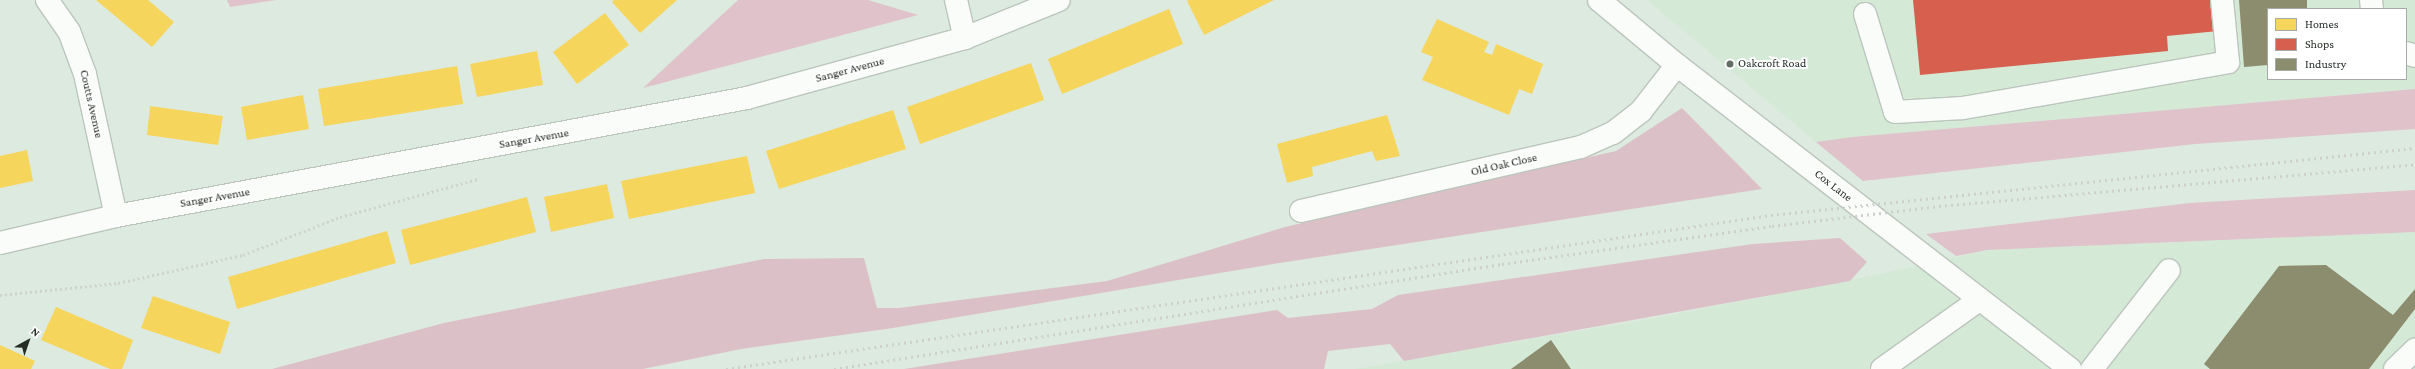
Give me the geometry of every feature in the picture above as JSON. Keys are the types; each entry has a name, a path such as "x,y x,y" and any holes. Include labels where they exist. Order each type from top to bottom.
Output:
{"street":[{"name":"Coutts Avenue","path":"47,0 69,32 85,74 116,216"},
{"path":"956,0 965,38"},
{"name":"Sanger Avenue","path":"0,243 116,216 747,98 965,38 1059,0"},
{"name":"Cox Lane","path":"1599,0 1677,65 2070,369"},
{"path":"1865,14 1896,112 1963,108 2228,62 2222,0"},
{"name":"Old Oak Close","path":"1301,211 1581,147 1613,133 1641,111 1677,65"},
{"path":"2092,369 2170,270"},
{"path":"1882,369 1979,300"},
{"path":"2395,369 2415,350"}],"path":[{"path":"0,295 118,283 243,255 340,217 479,178"}],"shaded area":[{"path":"227,0 276,0 230,7"},
{"path":"738,0 868,0 918,15 643,88"},
{"path":"1647,0 2415,0 2415,89 1852,137 1816,142"},
{"path":"2415,89 2415,129 2195,144 1863,181 1816,142 1852,137"},
{"path":"1682,108 1762,189 1273,264 893,328 741,349 643,369 272,369 444,323 764,259 864,258 877,308 899,308 1107,281 1285,227 1616,151"},
{"path":"2415,190 2415,232 1987,250 1956,256 1926,234 2190,203"},
{"path":"2415,232 2415,369 1355,369 1655,318 1871,276 1987,250"},
{"path":"1840,238 1867,262 1850,281 1404,361 1390,344 1328,351 1324,369 904,369 1277,310 1288,318 1372,309 1398,295 1753,244"}],"building: Homes":[{"path":"96,0 148,0 174,22 152,47"},
{"path":"614,0 677,0 640,33 612,2"},
{"path":"1189,0 1274,0 1204,35 1187,1"},
{"path":"1169,9 1183,44 1062,94 1048,59"},
{"path":"605,13 629,45 577,84 553,52"},
{"path":"1437,19 1489,42 1484,52 1492,55 1496,44 1543,64 1532,94 1519,89 1509,115 1422,80 1433,57 1421,52"},
{"path":"537,51 543,85 477,97 470,64"},
{"path":"1031,63 1044,100 920,144 907,107"},
{"path":"457,66 463,104 324,126 318,89"},
{"path":"303,95 309,129 247,140 241,107"},
{"path":"150,106 223,116 218,145 147,135"},
{"path":"893,110 906,149 779,189 766,151"},
{"path":"1387,115 1400,156 1376,161 1372,151 1312,167 1313,176 1287,183 1277,144"},
{"path":"27,150 33,181 0,188 0,156"},
{"path":"747,156 755,193 629,219 621,181"},
{"path":"607,184 614,218 551,232 544,197"},
{"path":"527,197 536,232 410,265 401,230"},
{"path":"387,231 396,263 237,309 228,277"},
{"path":"153,296 230,322 220,354 141,328"},
{"path":"56,307 133,340 122,369 110,369 41,340"},
{"path":"0,345 35,361 31,369 0,369"}],"building: Shops":[{"path":"1913,0 2215,0 2218,31 2167,36 2168,51 1920,75"}],"building: Industry":[{"path":"2239,0 2307,0 2307,8 2267,8 2267,65 2244,67"},
{"path":"2326,265 2393,315 2415,289 2415,309 2369,369 2210,369 2204,364 2279,266"},
{"path":"1551,340 1571,369 1511,369"}],"railway":[{"path":"726,369 1771,215 2415,148"},
{"path":"834,369 1502,264 1772,226 1939,206 2415,164"}],"place":[{"name":"Oakcroft Road","path":"1730,64"}]}
